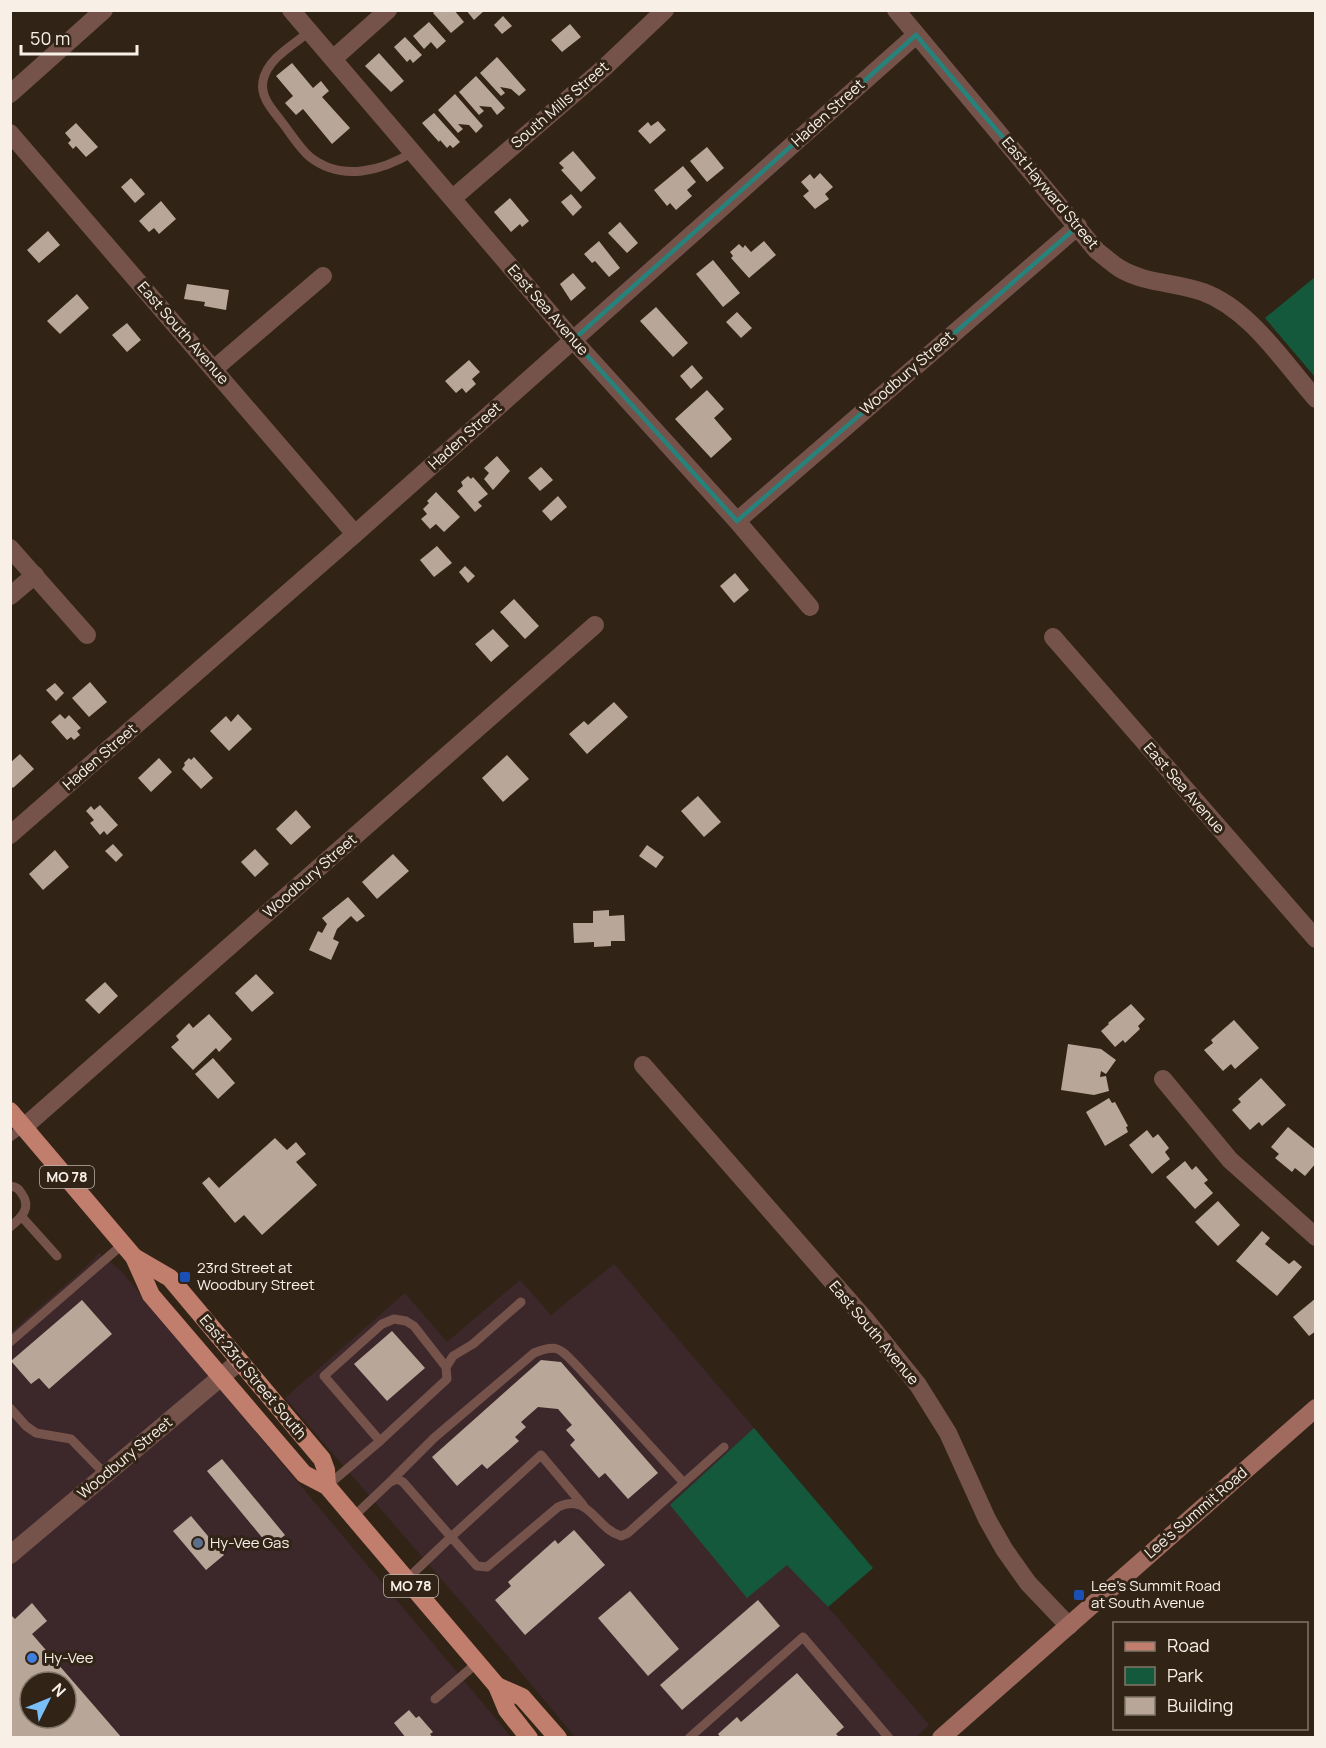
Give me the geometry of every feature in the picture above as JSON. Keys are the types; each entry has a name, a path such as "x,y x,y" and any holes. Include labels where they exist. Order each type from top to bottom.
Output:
{"main road":[{"name":"East 23rd Street South","path":"10,1110 17,1132 129,1250 170,1278 240,1361 322,1459 326,1470 327,1486"},
{"name":"East 23rd Street South","path":"129,1250 151,1295 304,1474 327,1486 497,1686 507,1710 530,1737"},
{"name":"Lee's Summit Road","path":"941,1737 1316,1408"},
{"name":"East 23rd Street South","path":"497,1686 522,1697 558,1737"}],"street":[{"path":"10,94 104,10"},
{"name":"East Sea Avenue","path":"291,10 573,340 737,521 810,607"},
{"path":"333,59 388,10"},
{"name":"South Mills Street","path":"453,198 605,67 665,10"},
{"name":"East Hayward Street","path":"896,10 1098,251 1119,268 1145,279 1203,292 1230,306 1248,320 1316,399"},
{"name":"Haden Street","path":"10,835 355,534 916,35"},
{"name":"East South Avenue","path":"10,133 355,534"},
{"name":"Woodbury Street","path":"737,521 1077,226"},
{"path":"214,369 322,276"},
{"path":"10,548 87,635"},
{"path":"10,596 35,575"},
{"name":"Woodbury Street","path":"17,1132 595,625"},
{"name":"East Sea Avenue","path":"1053,637 1316,939"},
{"name":"East South Avenue","path":"643,1065 865,1319 918,1384 948,1433 987,1519 1004,1550 1028,1583 1068,1626"},
{"path":"1163,1079 1230,1160 1316,1237"},
{"name":"Woodbury Street","path":"10,1555 240,1361"}],"lane":[{"path":"309,32 268,67 262,82 265,100 309,157 348,172 370,171 393,164 413,152"},
{"path":"10,1186 17,1188 25,1197 27,1207 21,1217 10,1227"},
{"path":"21,1217 57,1256"},
{"path":"10,1342 129,1250"},
{"path":"446,1367 453,1356 473,1344 521,1302"},
{"path":"327,1486 380,1441 447,1379 446,1367 414,1326 406,1321 394,1319 382,1324 324,1376 380,1441"},
{"path":"352,1517 434,1438 534,1353 550,1346 562,1350 579,1367 684,1483"},
{"path":"10,1408 26,1426 36,1433 71,1439 106,1475"},
{"path":"406,1580 541,1455 583,1505 613,1534 621,1536 628,1533 724,1447"},
{"path":"390,1482 397,1479 403,1482 477,1566 487,1567 558,1507 567,1503 583,1505"},
{"path":"690,1737 803,1637 890,1737"},
{"path":"435,1699 477,1663"}],"highlighted area":[{"path":"916,35 1078,226 737,521 573,340"}],"shaded area":[{"path":"99,1253 121,1271 511,1737 11,1737 10,1333"},
{"path":"614,1264 754,1428 671,1505 787,1564 828,1607 929,1725 915,1738 575,1737 285,1398 405,1293 447,1342 520,1280 551,1315"}],"green space":[{"path":"1315,277 1315,377 1265,318"},
{"path":"754,1428 873,1568 828,1607 787,1565 747,1598 670,1505"}],"building":[{"path":"436,10 454,10 464,22 451,33 433,13"},
{"path":"466,10 485,10 474,20"},
{"path":"503,16 512,26 502,34 494,25"},
{"path":"429,22 446,41 437,49 431,42 424,49 413,36"},
{"path":"570,24 581,37 562,52 551,40"},
{"path":"405,37 422,55 413,63 410,59 407,62 394,47"},
{"path":"379,53 404,81 391,92 365,66"},
{"path":"497,57 526,90 519,96 511,89 500,87 505,93 501,96 480,73"},
{"path":"292,63 313,88 321,81 329,91 322,97 350,128 332,144 303,109 296,115 285,103 293,96 276,76"},
{"path":"476,76 505,108 497,115 491,107 479,106 484,111 479,115 459,92"},
{"path":"455,94 483,126 476,133 469,125 458,124 463,129 458,133 438,110"},
{"path":"434,113 460,142 453,148 450,145 447,148 440,140 439,142 422,123"},
{"path":"658,121 666,130 650,144 638,131 648,122 651,126"},
{"path":"76,123 98,147 86,157 76,146 73,149 68,143 71,140 65,133"},
{"path":"707,147 724,168 707,182 690,161"},
{"path":"573,151 596,178 581,192 561,170 564,168 559,163"},
{"path":"683,166 696,182 687,190 692,196 676,210 670,203 667,206 654,190"},
{"path":"820,173 833,187 825,194 829,199 815,209 803,196 809,191 801,182 810,174 814,179"},
{"path":"131,178 145,194 135,203 121,187"},
{"path":"571,194 582,207 573,216 561,202"},
{"path":"510,198 529,221 522,227 520,224 511,232 494,212"},
{"path":"161,201 176,219 159,234 154,228 149,232 139,221"},
{"path":"620,222 638,243 627,253 608,233"},
{"path":"48,231 60,245 39,263 27,250"},
{"path":"599,241 620,268 609,277 595,261 592,263 584,254"},
{"path":"764,241 776,255 749,278 731,258 733,256 730,252 739,244 743,248 745,245 751,252"},
{"path":"713,260 740,293 723,307 696,274"},
{"path":"573,273 586,288 571,301 560,284"},
{"path":"187,284 229,290 226,310 204,306 205,302 184,299"},
{"path":"77,294 89,308 60,334 47,321"},
{"path":"656,307 688,343 673,357 640,321"},
{"path":"737,312 752,328 741,338 726,322"},
{"path":"127,323 141,340 127,352 112,335"},
{"path":"469,360 480,372 472,379 476,384 466,393 462,388 456,393 445,381"},
{"path":"692,365 703,378 691,389 680,376"},
{"path":"707,390 724,409 714,418 732,439 711,458 675,419"},
{"path":"497,456 510,471 493,490 484,479 489,473 484,468"},
{"path":"541,467 553,480 540,491 528,478"},
{"path":"468,476 471,479 473,477 488,494 478,502 482,506 475,512 457,491 463,486 461,482"},
{"path":"436,492 460,517 444,532 436,524 430,529 421,519 427,514 423,509 429,503 427,501"},
{"path":"558,496 567,507 551,521 542,511"},
{"path":"437,546 452,563 434,577 420,560"},
{"path":"465,566 475,576 468,583 459,572"},
{"path":"735,573 749,590 734,603 720,586"},
{"path":"514,599 539,626 525,639 500,612"},
{"path":"493,629 509,646 491,662 475,644"},
{"path":"90,682 107,702 89,717 72,698"},
{"path":"55,683 64,693 56,701 46,690"},
{"path":"614,702 628,717 587,754 569,734 584,721 588,725"},
{"path":"60,714 65,719 69,715 81,728 77,731 80,735 74,740 71,737 67,740 51,722"},
{"path":"238,714 252,729 229,751 210,731 226,716 231,722"},
{"path":"20,754 34,769 13,788 10,784 10,763"},
{"path":"507,755 529,779 503,802 482,778"},
{"path":"194,757 213,778 201,789 182,769 189,758 191,760"},
{"path":"159,758 172,772 151,792 138,778"},
{"path":"698,796 721,822 704,837 681,811"},
{"path":"100,805 118,825 107,835 104,831 100,835 90,823 94,820 86,811 91,806 94,810"},
{"path":"296,810 311,827 291,845 276,829"},
{"path":"113,844 123,855 116,862 105,851"},
{"path":"647,845 664,857 656,868 639,856"},
{"path":"255,849 269,864 255,877 241,862"},
{"path":"55,850 69,867 43,890 29,874"},
{"path":"393,854 409,871 377,899 362,882"},
{"path":"348,897 365,916 357,922 351,916 337,929 333,939 339,942 331,960 309,950 318,931 322,933 327,924 322,918"},
{"path":"609,910 609,916 624,915 625,941 611,941 611,946 594,947 594,942 574,943 573,923 593,923 593,911"},
{"path":"256,974 274,993 252,1012 235,993"},
{"path":"105,982 118,996 99,1014 85,1000"},
{"path":"1131,1004 1145,1019 1138,1026 1140,1029 1125,1043 1123,1040 1115,1047 1101,1031"},
{"path":"209,1014 232,1039 219,1052 216,1048 193,1070 171,1047 179,1040 176,1036 189,1023 193,1028"},
{"path":"1234,1020 1259,1048 1235,1069 1231,1064 1223,1071 1204,1050 1213,1043 1211,1040"},
{"path":"1068,1044 1101,1049 1116,1060 1106,1074 1101,1071 1100,1077 1106,1076 1109,1091 1094,1095 1061,1090"},
{"path":"213,1058 235,1083 218,1099 195,1074"},
{"path":"1261,1078 1286,1105 1262,1126 1259,1122 1250,1130 1232,1110 1241,1102 1238,1099"},
{"path":"1109,1098 1112,1103 1115,1102 1128,1126 1126,1127 1128,1132 1105,1146 1086,1112"},
{"path":"1288,1127 1316,1150 1316,1163 1305,1176 1295,1168 1292,1172 1275,1158 1279,1154 1271,1147"},
{"path":"1147,1130 1153,1138 1158,1134 1169,1148 1165,1152 1170,1159 1152,1174 1129,1145"},
{"path":"275,1138 287,1150 296,1142 306,1154 296,1162 317,1185 262,1235 244,1215 235,1223 202,1183 209,1177 219,1188"},
{"path":"1185,1161 1192,1170 1196,1166 1208,1180 1204,1183 1213,1193 1195,1209 1166,1177"},
{"path":"1218,1201 1240,1225 1218,1246 1195,1222"},
{"path":"1262,1231 1270,1238 1265,1244 1289,1264 1294,1260 1302,1267 1277,1296 1236,1261"},
{"path":"1316,1298 1316,1331 1309,1336 1293,1317"},
{"path":"82,1300 112,1334 49,1389 39,1378 31,1384 11,1361"},
{"path":"392,1331 425,1368 387,1401 354,1364"},
{"path":"541,1360 561,1362 658,1473 628,1499 605,1473 599,1478 570,1445 575,1440 566,1430 572,1425 558,1409 538,1407 521,1422 526,1427 515,1437 519,1441 487,1469 482,1464 457,1486 432,1457"},
{"path":"222,1459 285,1535 270,1547 207,1471"},
{"name":"Hy-Vee Gas","path":"191,1516 224,1555 206,1570 173,1531"},
{"path":"574,1530 605,1565 525,1635 495,1600 511,1586 508,1582 555,1540 558,1544"},
{"path":"630,1591 679,1649 648,1676 598,1618"},
{"path":"758,1600 780,1626 682,1710 660,1685"},
{"name":"Hy-Vee","path":"32,1603 47,1621 32,1634 63,1670 18,1670 18,1730 78,1730 78,1687 122,1738 10,1738 10,1614 15,1619"},
{"path":"797,1673 844,1727 836,1734 840,1738 721,1738 718,1734 737,1717 741,1722"},
{"path":"409,1710 416,1718 419,1716 433,1732 430,1734 433,1738 406,1738 394,1723"}],"place":[{"name":"23rd Street at Woodbury Street","path":"185,1277"},
{"name":"Hy-Vee Gas","path":"198,1543"},
{"name":"Lee's Summit Road at South Avenue","path":"1079,1595"},
{"name":"Hy-Vee","path":"32,1658"}]}
